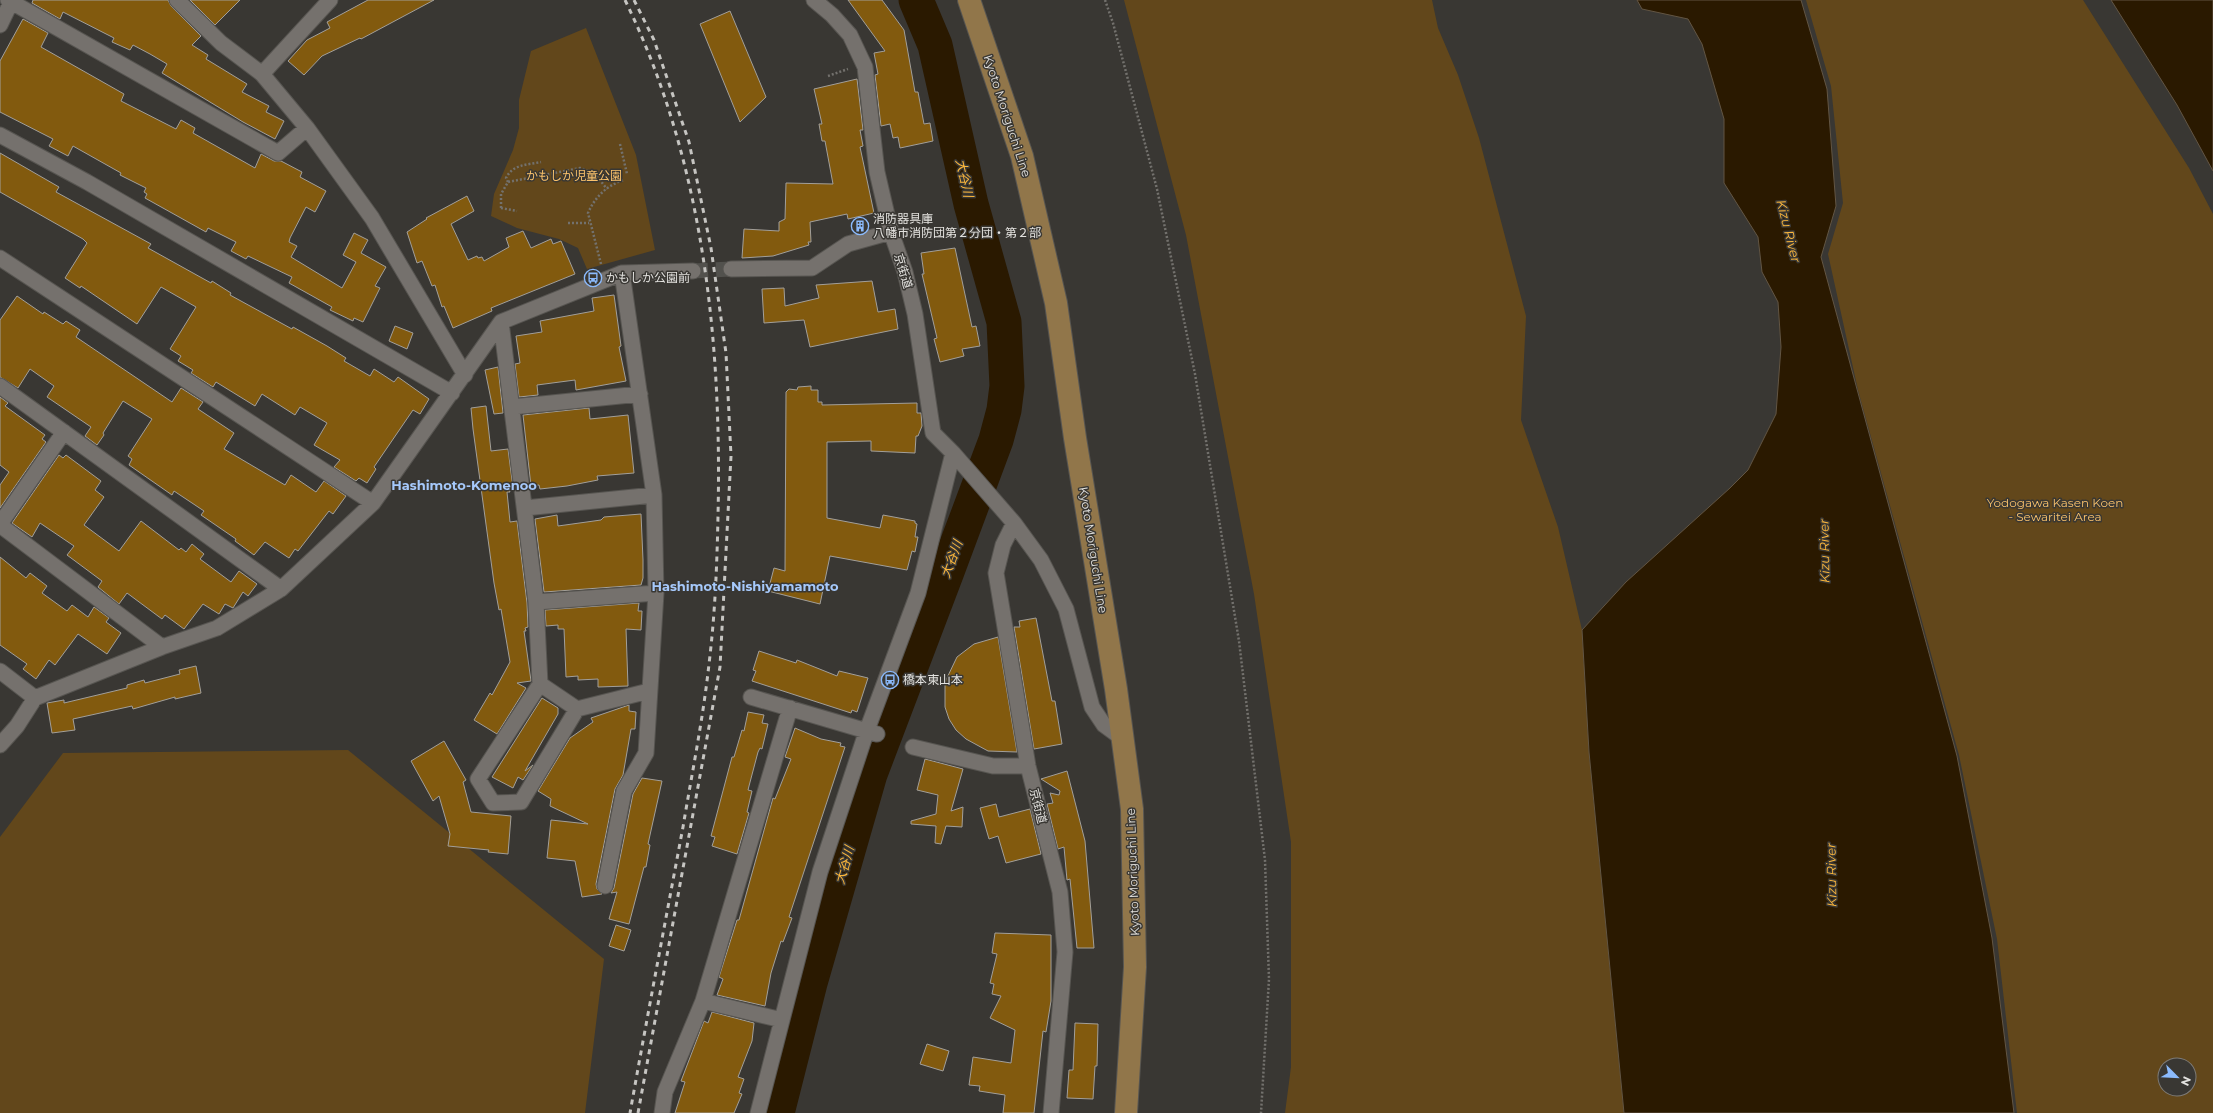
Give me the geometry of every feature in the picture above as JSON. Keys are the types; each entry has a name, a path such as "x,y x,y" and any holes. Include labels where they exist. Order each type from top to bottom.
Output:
{"main road":[{"name":"Kyoto Moriguchi Line","path":"969,0 1022,156 1056,303 1075,438 1123,739 1132,809 1135,967 1126,1113"}],"street":[{"path":"177,0 221,44 262,74 307,128 372,218 464,374"},
{"path":"262,74 330,0"},
{"name":"京街道","path":"814,0 832,15 850,35 865,67 877,172 891,232 905,272 915,314 933,433 1001,506 1014,523 1003,545 996,573 1028,766 1060,892 1065,952 1051,1113"},
{"path":"0,25 10,1 278,153 307,128"},
{"path":"0,135 87,182 452,393"},
{"path":"731,268 812,268 848,244 891,232"},
{"path":"0,258 373,502"},
{"path":"0,746 17,726 35,698 162,647 217,628 281,589 373,502 452,393 501,322 622,273 693,271"},
{"path":"606,886 624,791 646,753 656,593 654,495 622,273"},
{"path":"501,322 536,602 540,684 478,778 493,803 521,802 577,709 649,691"},
{"path":"0,386 281,589"},
{"path":"512,407 640,394"},
{"path":"64,432 0,524 162,647"},
{"path":"758,1113 820,872 872,732 918,593 953,453"},
{"path":"525,508 654,495"},
{"path":"1014,523 1041,560 1066,609 1092,707 1104,725 1123,739"},
{"path":"536,602 656,593"},
{"path":"0,671 35,698"},
{"path":"540,684 577,709"},
{"path":"751,697 872,732"},
{"path":"662,1113 665,1092 703,1001 790,708"},
{"path":"913,746 993,766 1028,766"},
{"path":"703,1001 782,1020"}],"path":[{"path":"1105,0 1114,23 1157,189 1195,374 1239,641 1266,860 1269,979 1261,1113"},
{"path":"828,76 854,67"},
{"path":"620,144 627,174"},
{"path":"517,211 501,208 501,194 508,182 506,178 510,171 516,167 541,162"},
{"path":"508,182 580,168 595,174 608,189"},
{"path":"605,280 588,214 596,199 608,189 624,180"},
{"path":"568,223 590,224"}],"green space":[{"path":"1124,0 1432,0 1438,28 1458,75 1479,138 1526,316 1521,420 1558,527 1582,630 1589,752 1624,1113 1285,1113 1291,1067 1291,842 1254,594 1186,235"},
{"name":"Yodogawa Kasen Koen - Sewaritei Area","path":"1806,0 2083,0 2189,168 2213,214 2213,1113 2017,1113 1997,939 1959,755 1858,390 1828,254 1843,203 1831,86"},
{"name":"かもしか児童公園","path":"586,28 636,155 655,250 587,269 578,248 559,239 517,228 491,216 494,194 513,150 519,128 519,100 531,51"},
{"path":"348,750 604,959 585,1113 0,1113 0,837 63,753"}],"water":[{"name":"Kizu River","path":"1637,0 1801,0 1827,89 1836,206 1821,257 1957,756 1992,938 2014,1113 1624,1113 1589,752 1582,630 1626,582 1748,470 1776,414 1781,347 1778,302 1762,272 1758,237 1724,183 1724,119 1702,44 1688,19 1642,9"},
{"path":"2111,0 2213,0 2213,171 2177,105"}],"building":[{"path":"33,0 168,0 171,6 201,36 192,45 208,55 206,59 247,84 242,92 269,106 266,112 284,121 275,139 243,122 162,73 167,64 150,54 133,45 130,50 112,42 114,38 63,12 60,19 32,3"},
{"path":"190,0 240,0 215,25"},
{"path":"368,0 434,0 361,39 360,38 322,56 304,75 288,61 307,40 330,28 327,22"},
{"path":"848,0 882,0 904,30 915,92 918,92 924,124 930,123 933,141 900,148 898,137 893,138 890,124 881,126 875,75 878,74 874,53 885,51"},
{"path":"730,11 766,97 740,122 700,24"},
{"path":"23,19 48,33 41,47 124,94 121,101 176,129 181,120 195,128 193,133 255,168 261,154 274,161 281,161 302,172 300,177 326,191 315,212 306,207 290,238 289,242 297,246 291,257 342,288 356,262 343,255 354,233 368,240 361,253 386,267 375,286 380,288 363,322 354,318 353,321 330,310 332,307 289,283 292,277 248,256 246,259 231,251 236,242 208,228 206,232 145,198 147,194 144,192 146,188 120,175 121,173 73,146 68,156 49,146 53,139 0,112 0,61"},
{"path":"857,79 863,130 860,130 863,146 860,147 874,213 848,219 847,214 810,222 811,242 808,242 809,245 773,256 742,258 744,229 779,231 779,222 785,219 786,183 833,184 825,141 822,141 819,124 822,124 814,89"},
{"path":"0,153 59,187 56,192 151,244 148,248 211,283 212,281 231,293 230,295 292,329 293,327 327,346 346,358 344,361 370,376 374,369 394,382 398,377 429,399 420,414 413,410 374,467 376,469 367,483 359,478 356,481 334,467 340,460 314,445 327,423 300,407 295,415 262,394 255,406 216,382 213,387 191,373 193,370 178,361 181,356 170,349 196,307 161,287 137,324 81,286 80,288 65,278 87,243 83,239 0,192"},
{"path":"467,196 474,211 451,224 468,260 477,256 478,258 482,257 484,261 509,247 506,238 523,231 531,248 551,239 553,244 561,241 575,274 491,308 492,311 453,328 444,306 442,307 435,285 432,286 422,261 417,263 407,232 427,219 426,218"},
{"path":"955,248 972,327 976,326 980,346 962,349 964,356 940,362 934,339 937,338 922,274 924,274 921,253"},
{"path":"872,281 878,312 895,309 898,329 810,347 804,320 764,323 762,289 784,288 785,306 819,298 816,285"},
{"path":"614,295 621,346 619,347 626,381 576,390 575,380 537,385 538,395 519,397 515,364 520,363 516,336 542,332 540,321 594,311 592,298"},
{"path":"17,296 43,314 44,312 63,324 66,321 80,330 76,337 172,402 181,388 203,402 198,409 234,433 224,449 285,485 291,475 316,492 324,481 346,496 333,514 329,511 298,551 295,549 289,558 265,542 254,555 235,541 236,539 201,515 204,511 174,491 172,495 129,465 132,459 128,456 152,419 123,401 97,445 85,436 91,427 47,397 54,386 30,369 18,388 0,377 0,320"},
{"path":"395,326 413,333 407,349 389,341"},
{"path":"498,367 503,413 494,414 485,370"},
{"path":"811,386 811,390 818,390 818,402 822,402 822,405 917,403 917,413 921,413 922,426 918,436 916,436 915,453 871,451 871,441 827,442 827,518 880,528 883,515 915,521 917,524 915,537 918,537 915,552 912,551 907,570 830,556 820,604 768,591 774,568 785,571 786,392 789,389 797,390 798,387"},
{"path":"0,397 8,403 5,406 45,435 42,439 46,442 0,508 0,485 9,472 0,465"},
{"path":"486,406 491,451 508,449 513,488 509,489 510,492 507,492 510,522 517,521 527,603 528,627 525,628 526,631 524,631 531,681 517,683 526,688 497,734 474,720 490,693 492,695 510,662 501,609 499,610 494,583 471,408"},
{"path":"589,408 590,419 628,415 634,473 597,476 598,480 567,486 540,489 539,485 531,486 523,415"},
{"path":"59,455 63,458 66,455 101,481 95,490 104,497 84,525 119,551 141,521 179,550 181,548 186,552 192,544 204,554 200,559 231,582 239,571 257,584 248,596 243,592 233,608 225,604 219,614 203,604 184,629 165,615 162,619 127,593 119,604 98,587 102,581 67,555 74,546 40,523 32,537 12,523"},
{"path":"641,514 643,578 641,585 544,592 535,519 557,515 558,526 601,520 604,517"},
{"path":"0,557 26,578 30,573 47,586 42,593 67,611 72,605 88,617 94,607 109,618 106,622 121,633 107,654 78,634 55,665 49,660 36,679 23,669 27,664 0,645"},
{"path":"639,603 638,611 642,611 641,630 626,629 628,686 598,687 598,679 578,680 578,676 566,677 564,629 558,629 558,625 546,626 545,610"},
{"path":"1036,618 1052,701 1055,701 1062,744 1034,749 1014,627 1020,627 1019,621"},
{"path":"998,637 1017,752 988,751 966,739 956,730 949,719 945,707 945,682 957,657 974,644"},
{"path":"759,651 796,663 797,660 837,676 839,671 868,678 857,712 852,710 851,713 752,681 756,671 753,670"},
{"path":"196,666 201,693 175,699 175,697 133,709 132,706 73,719 75,730 52,733 47,703 64,700 64,703 127,688 127,685 144,680 145,683 180,674 179,670"},
{"path":"542,698 558,708 558,714 525,771 533,765 523,780 518,777 513,788 492,777"},
{"path":"629,705 629,711 636,712 635,729 631,729 623,775 615,789 596,884 597,889 602,894 582,897 575,861 547,858 551,820 588,824 550,806 551,799 538,791 570,738 593,722 591,718"},
{"path":"748,712 764,715 762,723 768,724 762,749 760,748 758,752 748,790 752,791 747,812 749,813 737,854 712,846 715,837 711,836 732,757 734,757 742,730 744,731"},
{"path":"795,728 821,739 841,743 840,746 845,747 789,917 792,918 783,942 781,941 771,973 765,1006 717,995 723,979 719,977 737,920 739,920 773,798 775,799 791,759 785,757"},
{"path":"444,741 466,780 463,782 471,812 511,816 508,854 488,852 489,850 448,846 450,834 439,796 433,801 411,761"},
{"path":"925,759 963,769 951,811 963,807 962,827 946,826 941,844 935,843 936,826 911,824 911,821 936,814 938,795 917,790"},
{"path":"1067,771 1085,841 1094,948 1077,948 1070,879 1067,880 1064,847 1058,849 1047,804 1053,803 1050,793 1059,795 1060,791 1041,779"},
{"path":"642,778 662,781 648,844 650,845 646,867 644,867 629,924 609,919 617,892 611,893 614,888 633,794"},
{"path":"996,804 999,817 1030,809 1041,854 1006,863 998,836 989,839 980,808"},
{"path":"616,925 631,930 624,951 609,946"},
{"path":"995,933 1051,935 1051,1001 1046,1032 1043,1031 1034,1113 1003,1113 1005,1095 979,1091 980,1086 969,1085 973,1057 1011,1063 1015,1030 990,1018 1001,996 992,994 994,984 990,983 997,954 992,953"},
{"path":"712,1012 754,1023 752,1041 738,1077 744,1079 739,1093 742,1094 734,1113 675,1113 685,1082 681,1081 704,1021 708,1023"},
{"path":"1075,1023 1098,1024 1097,1066 1095,1066 1093,1099 1067,1098 1069,1070 1073,1070"},
{"path":"927,1044 949,1051 943,1071 920,1064"}],"waterway":[{"name":"大谷川","path":"777,1113 810,983 870,774 996,440 1004,410 1007,386 1004,322 971,204 935,45 916,0"}],"tunnel":[{"path":"693,271 731,269"}],"railway":[{"path":"625,0 652,61 673,123 690,187 702,252 711,318 716,384 718,450 717,553 707,685 683,827 630,1113"},
{"path":"634,0 654,40 689,142 711,248 726,353 731,456 720,667 638,1113"}],"place":[{"name":"消防器具庫 八幡市消防団第２分団・第２部","path":"860,226"},
{"name":"かもしか公園前","path":"593,278"},
{"name":"橋本東山本","path":"890,680"}],"district":[{"name":"Hashimoto-Komenoo","path":"464,485"},
{"name":"Hashimoto-Nishiyamamoto","path":"745,586"}]}
